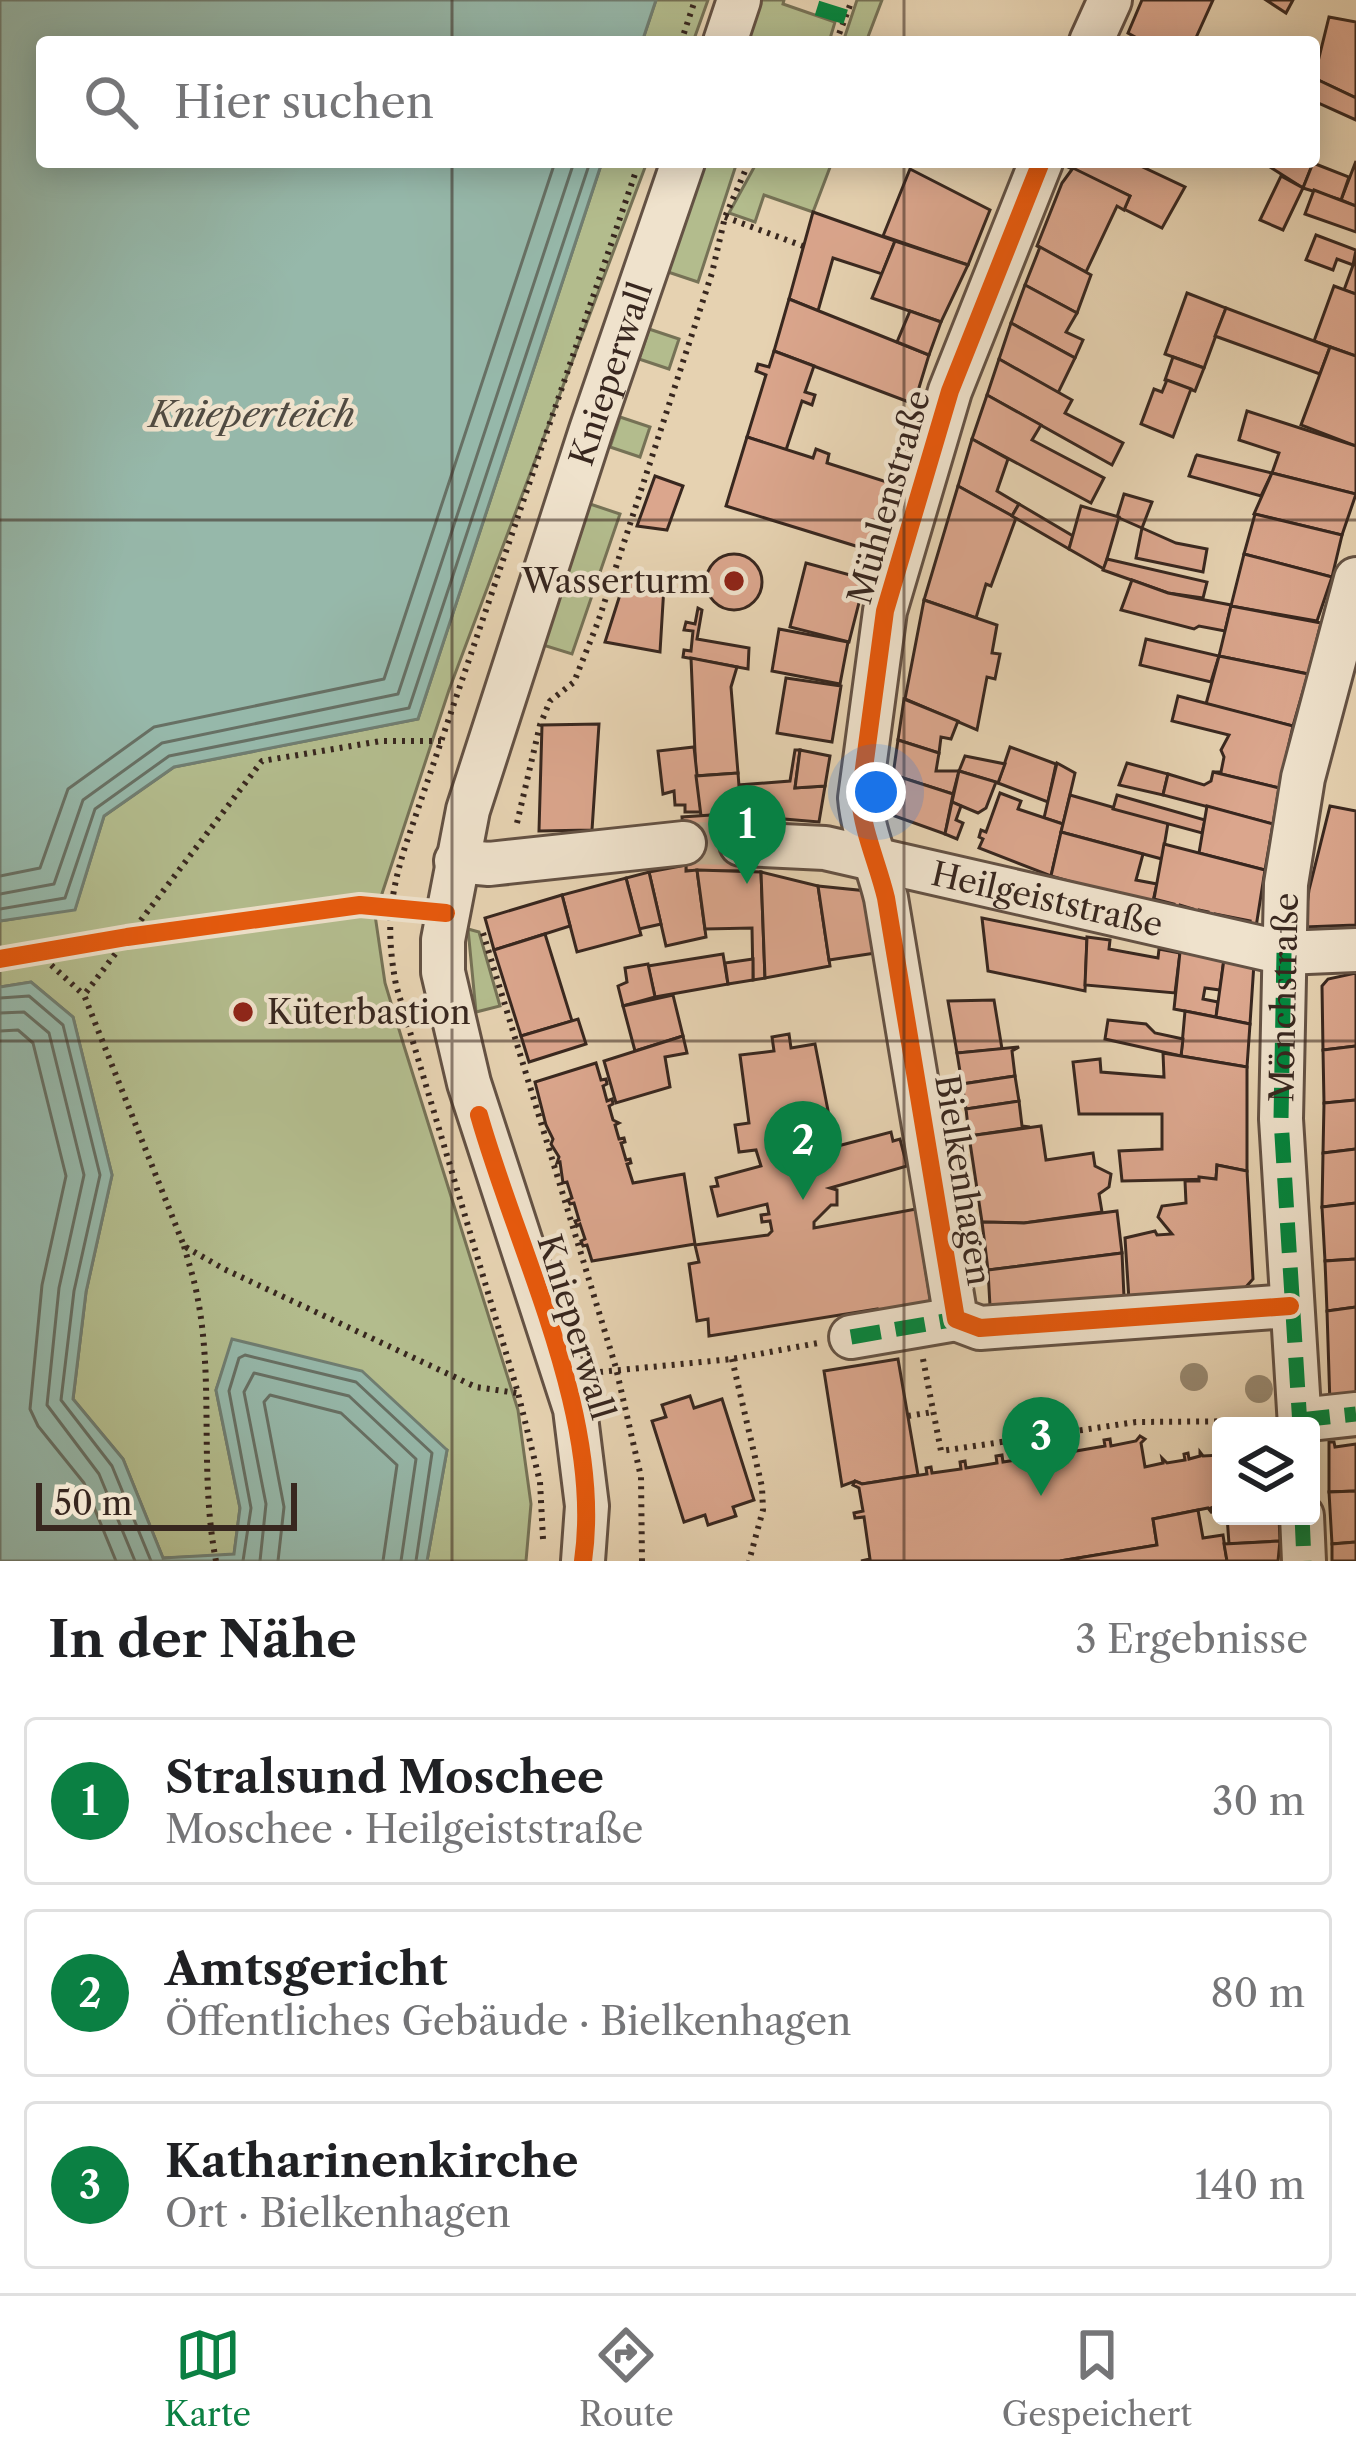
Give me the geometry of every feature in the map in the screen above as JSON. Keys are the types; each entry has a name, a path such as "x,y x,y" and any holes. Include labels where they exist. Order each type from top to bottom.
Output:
{"street":[{"path":"727,36 739,0"},
{"path":"1094,36 1110,0"},
{"name":"Knieperwall","path":"583,1561 581,1439 566,1379 494,1169 443,972 446,913 455,862 535,602 681,168"},
{"name":"Mühlenstraße","path":"877,861 863,829 860,798 885,611 950,391 1039,168"},
{"name":"Mönchstraße","path":"1299,1417 1281,1119 1286,884 1304,778 1356,580"},
{"path":"455,862 489,864 684,843"},
{"name":"Heilgeiststraße","path":"741,844 825,848 1284,953 1356,950"},
{"name":"Bielkenhagen","path":"877,861 936,1323"},
{"name":"Bielkenhagen","path":"851,1337 936,1323 980,1328 1290,1306"},
{"path":"1320,1420 1356,1414"},
{"path":"1302,1525 1304,1561"}],"path":[{"path":"682,36 695,0"},
{"path":"838,36 851,0"},
{"path":"543,1545 540,1482 518,1393 396,985 387,937 396,876 637,168"},
{"path":"724,217 803,246"},
{"path":"84,995 262,761 381,741 441,741"},
{"path":"38,952 84,995 184,1246 202,1340 210,1532 216,1561"},
{"path":"184,1246 476,1387 518,1393 616,1368 732,1359 851,1337"},
{"path":"936,1323 933,1412 941,1451 1136,1422 1212,1422"},
{"path":"732,1359 762,1487 763,1510 749,1561"},
{"path":"908,1416 933,1412"}],"green space":[{"path":"656,0 708,0 695,36 644,36"},
{"path":"758,0 784,0 783,4 835,22 831,36 746,36"},
{"path":"857,0 882,0 868,36 845,36"},
{"path":"600,168 645,168 449,690 375,915 385,983 518,1410 531,1504 526,1561 427,1561 447,1450 233,1340 216,1390 240,1508 234,1555 163,1558 123,1459 73,1399 86,1292 112,1175 73,1017 31,982 0,987 0,921 75,909 104,816 174,767 418,719"},
{"path":"702,168 735,168 698,282 668,272"},
{"path":"754,168 830,168 813,212 764,195 755,222 729,213"},
{"path":"649,329 679,339 669,369 639,359"},
{"path":"620,417 650,427 640,457 610,447"},
{"path":"590,504 620,514 572,654 543,645"},
{"path":"468,929 479,932 500,1006 476,1012"}],"water":[{"name":"Knieperteich","path":"0,0 656,0 644,36 36,36 36,168 600,168 418,719 174,767 104,816 75,910 0,921"},
{"path":"31,982 73,1017 112,1175 86,1292 73,1399 123,1459 163,1558 234,1554 240,1508 216,1390 232,1339 362,1371 447,1450 427,1561 0,1561 0,987"}],"building":[{"path":"1142,0 1213,0 1197,36 1128,33"},
{"path":"1266,0 1293,0 1286,13"},
{"path":"1329,17 1356,22 1356,98 1320,81 1320,54"},
{"path":"1320,81 1356,98 1356,120 1320,104"},
{"path":"1356,161 1356,206 1341,200"},
{"path":"1320,166 1349,177 1341,200 1303,188 1311,168"},
{"path":"1070,168 1145,168 1185,187 1162,228 1124,209 1130,196"},
{"path":"1073,168 1130,196 1124,210 1117,206 1086,272 1037,246 1062,183"},
{"path":"1271,168 1311,168 1303,188"},
{"path":"910,169 990,210 968,265 883,236"},
{"path":"1281,176 1303,188 1283,230 1260,220"},
{"path":"1314,190 1356,206 1356,232 1305,214"},
{"path":"813,212 895,241 882,274 833,258 818,311 789,299"},
{"path":"1316,235 1356,250 1353,265 1337,259 1333,270 1306,260"},
{"path":"895,241 968,265 941,322 872,298"},
{"path":"1040,247 1091,275 1077,313 1025,285"},
{"path":"1356,257 1356,294 1344,290"},
{"path":"1025,285 1077,313 1066,332 1083,340 1075,358 1011,323"},
{"path":"1334,286 1356,294 1356,356 1314,341"},
{"path":"1187,293 1226,308 1204,368 1165,354"},
{"path":"789,299 929,355 914,404 774,351"},
{"path":"1226,308 1330,347 1320,374 1215,336"},
{"path":"910,311 941,322 929,355 897,342"},
{"path":"1011,323 1075,358 1058,393 999,359"},
{"path":"1330,347 1356,356 1356,446 1301,425"},
{"path":"774,351 814,366 805,392 815,395 812,405 802,401 786,450 747,437 766,375 756,371 758,364 769,367"},
{"path":"1173,357 1204,368 1195,391 1165,380"},
{"path":"999,359 1072,400 1065,413 1123,443 1112,465 987,395"},
{"path":"1167,380 1191,389 1173,437 1141,424 1154,389 1162,392"},
{"path":"987,395 1041,425 1032,440 1104,478 1091,503 972,439"},
{"path":"1247,411 1356,446 1356,494 1272,473 1279,453 1239,440"},
{"path":"747,437 813,458 816,449 829,454 827,463 890,483 872,551 726,506"},
{"path":"972,439 1008,459 997,491 1019,504 1012,516 958,486"},
{"path":"1197,455 1272,473 1261,496 1189,476"},
{"path":"1272,473 1356,494 1342,535 1254,514"},
{"path":"655,476 683,486 667,530 637,526"},
{"path":"958,486 1016,518 976,618 924,600"},
{"path":"1124,494 1152,502 1142,528 1117,517"},
{"path":"1019,504 1073,536 1069,549 1012,516"},
{"path":"1081,506 1119,517 1104,569 1069,549"},
{"path":"1255,514 1342,535 1332,577 1244,554"},
{"path":"1142,528 1176,543 1207,549 1203,572 1136,558"},
{"name":"Wasserturm","path":"734,554 754,562 762,582 754,602 734,610 714,602 706,582 714,562"},
{"path":"1244,554 1332,577 1317,621 1231,606"},
{"path":"1107,559 1207,582 1203,598 1168,593 1103,570"},
{"path":"806,563 865,579 849,642 790,627"},
{"path":"625,579 664,586 660,652 605,642"},
{"path":"1132,580 1168,593 1231,605 1225,631 1194,629 1121,610"},
{"path":"924,600 997,625 992,653 1000,654 995,679 987,677 977,730 905,699"},
{"path":"1231,606 1321,623 1308,674 1219,656"},
{"path":"698,608 702,610 697,639 749,648 748,669 683,657 684,650 691,651 693,631 684,630 686,622 695,624"},
{"path":"779,629 848,642 840,684 772,671"},
{"path":"1146,639 1219,656 1211,682 1140,665"},
{"path":"1219,656 1308,674 1293,726 1206,704"},
{"path":"691,658 737,667 731,687 738,773 696,776"},
{"path":"786,678 841,686 832,742 777,733"},
{"path":"1178,696 1293,726 1279,788 1213,772 1221,772 1221,750 1229,735 1172,721"},
{"path":"904,699 958,721 951,739 941,737 939,753 898,740"},
{"path":"599,724 592,830 539,831 542,725"},
{"path":"898,740 939,753 936,771 959,771 953,794 893,775"},
{"path":"694,747 701,812 685,812 685,805 675,805 674,791 663,794 658,751"},
{"path":"1010,747 1056,764 1048,802 998,783"},
{"path":"795,750 800,750 795,788 825,786 819,822 783,819 783,824 741,825 739,785 790,781"},
{"path":"800,750 830,756 825,786 795,788"},
{"path":"965,756 1005,764 998,783 959,771"},
{"path":"1057,763 1075,773 1063,824 1044,818"},
{"path":"1127,763 1168,774 1163,795 1119,785"},
{"path":"959,771 996,782 986,808 978,813 952,802"},
{"path":"1213,772 1279,788 1273,824 1163,795 1168,774 1204,785"},
{"path":"738,773 741,813 701,816 696,776"},
{"path":"894,775 953,794 945,834 889,814"},
{"path":"1000,793 1021,801 1018,809 1063,824 1051,876 979,848 981,830 986,832"},
{"path":"1070,795 1168,823 1162,859 1061,832"},
{"path":"1117,795 1205,820 1202,833 1113,809"},
{"path":"952,802 961,806 956,820 963,823 957,839 945,834"},
{"path":"1207,806 1273,824 1265,870 1199,853"},
{"path":"1330,806 1356,811 1356,925 1304,927 1309,890"},
{"path":"741,813 741,871 686,871 682,817"},
{"path":"1061,832 1143,854 1136,880 1157,884 1152,905 1051,876"},
{"path":"1164,844 1265,870 1256,927 1250,921 1215,914 1213,920 1207,918 1208,912 1199,910 1197,916 1192,915 1193,909 1180,905 1178,911 1173,910 1174,904 1154,899"},
{"path":"686,865 686,871 697,870 706,937 666,946 649,872"},
{"path":"697,870 761,872 765,978 753,980 752,928 705,929"},
{"path":"649,872 661,924 639,929 626,878"},
{"path":"761,872 818,886 830,966 765,978"},
{"path":"626,878 641,935 577,952 562,895"},
{"path":"818,886 867,891 882,952 829,960"},
{"path":"562,895 570,926 494,950 485,918"},
{"path":"982,918 1087,939 1085,991 988,971"},
{"path":"545,934 572,1021 521,1036 494,950"},
{"path":"1087,937 1110,940 1109,949 1158,958 1159,949 1180,953 1175,993 1085,985"},
{"path":"1180,952 1224,959 1220,990 1205,988 1203,999 1218,1002 1216,1017 1174,1009"},
{"path":"723,954 728,984 655,997 648,966"},
{"path":"753,959 753,980 728,984 725,963"},
{"path":"1224,959 1254,963 1250,1024 1216,1017"},
{"path":"648,964 655,997 623,1006 618,986 627,982 625,968"},
{"path":"1356,973 1356,1046 1323,1050 1322,986 1328,979"},
{"path":"673,995 683,1036 635,1051 623,1006"},
{"path":"994,1000 1002,1049 957,1053 948,1001"},
{"path":"1185,1011 1250,1024 1247,1067 1181,1056"},
{"path":"578,1019 586,1044 529,1062 521,1036"},
{"path":"1108,1020 1146,1024 1155,1033 1183,1039 1181,1056 1105,1039"},
{"path":"789,1034 791,1048 815,1044 832,1131 828,1134 830,1148 891,1132 893,1141 900,1139 907,1166 830,1188 837,1190 837,1205 814,1222 814,1228 916,1209 931,1304 709,1336 708,1319 697,1321 689,1264 699,1262 695,1245 772,1231 770,1221 762,1222 761,1215 769,1214 767,1204 718,1216 711,1187 718,1186 716,1178 761,1166 756,1150 739,1152 735,1125 749,1123 740,1055 774,1051 772,1037"},
{"path":"683,1036 687,1053 665,1057 670,1087 616,1103 604,1061"},
{"path":"1356,1046 1356,1100 1324,1103 1323,1050"},
{"path":"1019,1047 1012,1051 1015,1076 962,1084 957,1053"},
{"path":"1163,1053 1247,1067 1247,1171 1217,1165 1216,1179 1122,1181 1119,1151 1162,1149 1162,1114 1079,1114 1073,1062 1100,1059 1101,1072 1164,1077"},
{"path":"596,1063 601,1080 606,1079 603,1086 607,1101 612,1099 609,1106 613,1120 619,1123 615,1125 619,1139 624,1138 621,1143 626,1160 630,1159 633,1183 684,1174 695,1244 592,1261 587,1245 583,1246 585,1239 575,1221 579,1220 574,1203 568,1200 572,1198 567,1182 563,1183 535,1082"},
{"path":"1015,1076 1019,1101 966,1109 962,1084"},
{"path":"1356,1100 1356,1149 1323,1153 1324,1103"},
{"path":"1019,1101 1022,1126 1030,1127 969,1136 966,1109"},
{"path":"1041,1126 1046,1160 1093,1153 1095,1166 1111,1174 1109,1187 1099,1194 1102,1212 1024,1223 982,1222 969,1136"},
{"path":"1356,1149 1356,1203 1322,1207 1323,1153"},
{"path":"1217,1165 1247,1171 1253,1279 1245,1288 1129,1300 1125,1238 1155,1231 1172,1234 1158,1217 1162,1206 1186,1203 1185,1181 1216,1179"},
{"path":"1356,1203 1356,1259 1325,1261 1322,1207"},
{"path":"1117,1211 1122,1253 988,1270 982,1222 1024,1223"},
{"path":"1122,1253 1124,1297 990,1306 988,1270"},
{"path":"1356,1259 1356,1307 1327,1311 1325,1261"},
{"path":"1356,1307 1356,1402 1330,1405 1327,1311"},
{"path":"898,1359 918,1475 842,1486 824,1371"},
{"path":"690,1396 694,1408 722,1399 754,1500 733,1507 736,1516 708,1525 705,1515 684,1522 652,1421 666,1417 662,1405"},
{"path":"1140,1436 1145,1439 1141,1443 1145,1467 1163,1463 1162,1458 1167,1463 1185,1460 1188,1453 1189,1459 1200,1452 1212,1456 1212,1513 1208,1508 1153,1519 1157,1545 1060,1561 861,1561 870,1559 864,1517 855,1518 854,1513 863,1511 855,1481 862,1484 927,1474 926,1468 931,1467 932,1473 961,1469 960,1462 965,1461 966,1468 997,1463 996,1456 1002,1455 1003,1462 1038,1457 1037,1449 1042,1448 1044,1456 1071,1452 1070,1444 1076,1451 1105,1446 1104,1440 1110,1439 1111,1446"},
{"path":"1329,1442 1335,1447 1356,1444 1356,1491 1329,1492"},
{"path":"1356,1491 1356,1542 1332,1544 1329,1492"},
{"path":"1198,1510 1203,1538 1223,1535 1227,1561 1060,1561 1157,1545 1153,1519"},
{"path":"1228,1525 1279,1525 1280,1541 1229,1544"},
{"path":"1280,1541 1278,1561 1227,1561 1224,1544"},
{"path":"1356,1542 1356,1561 1332,1561 1332,1544"}],"tunnel":[{"path":"684,843 741,844"}],"marked path":[{"path":"817,8 846,17"},
{"path":"1284,953 1281,1119 1299,1417"},
{"path":"851,1337 956,1319"},
{"path":"1320,1418 1356,1414"},
{"path":"1302,1525 1304,1561"}],"cycle path":[{"path":"1039,168 950,391 885,611 860,798 886,898 956,1319 980,1328 1290,1306"},
{"path":"0,959 360,905 446,913"},
{"path":"479,1115 570,1393 586,1506 583,1561"}],"place":[{"name":"Wasserturm","path":"734,581"},
{"name":"Stralsund Moschee","path":"747,884"},
{"name":"Küterbastion","path":"243,1012"},
{"name":"Amtsgericht","path":"803,1200"},
{"name":"Katharinenkirche","path":"1041,1496"}]}
